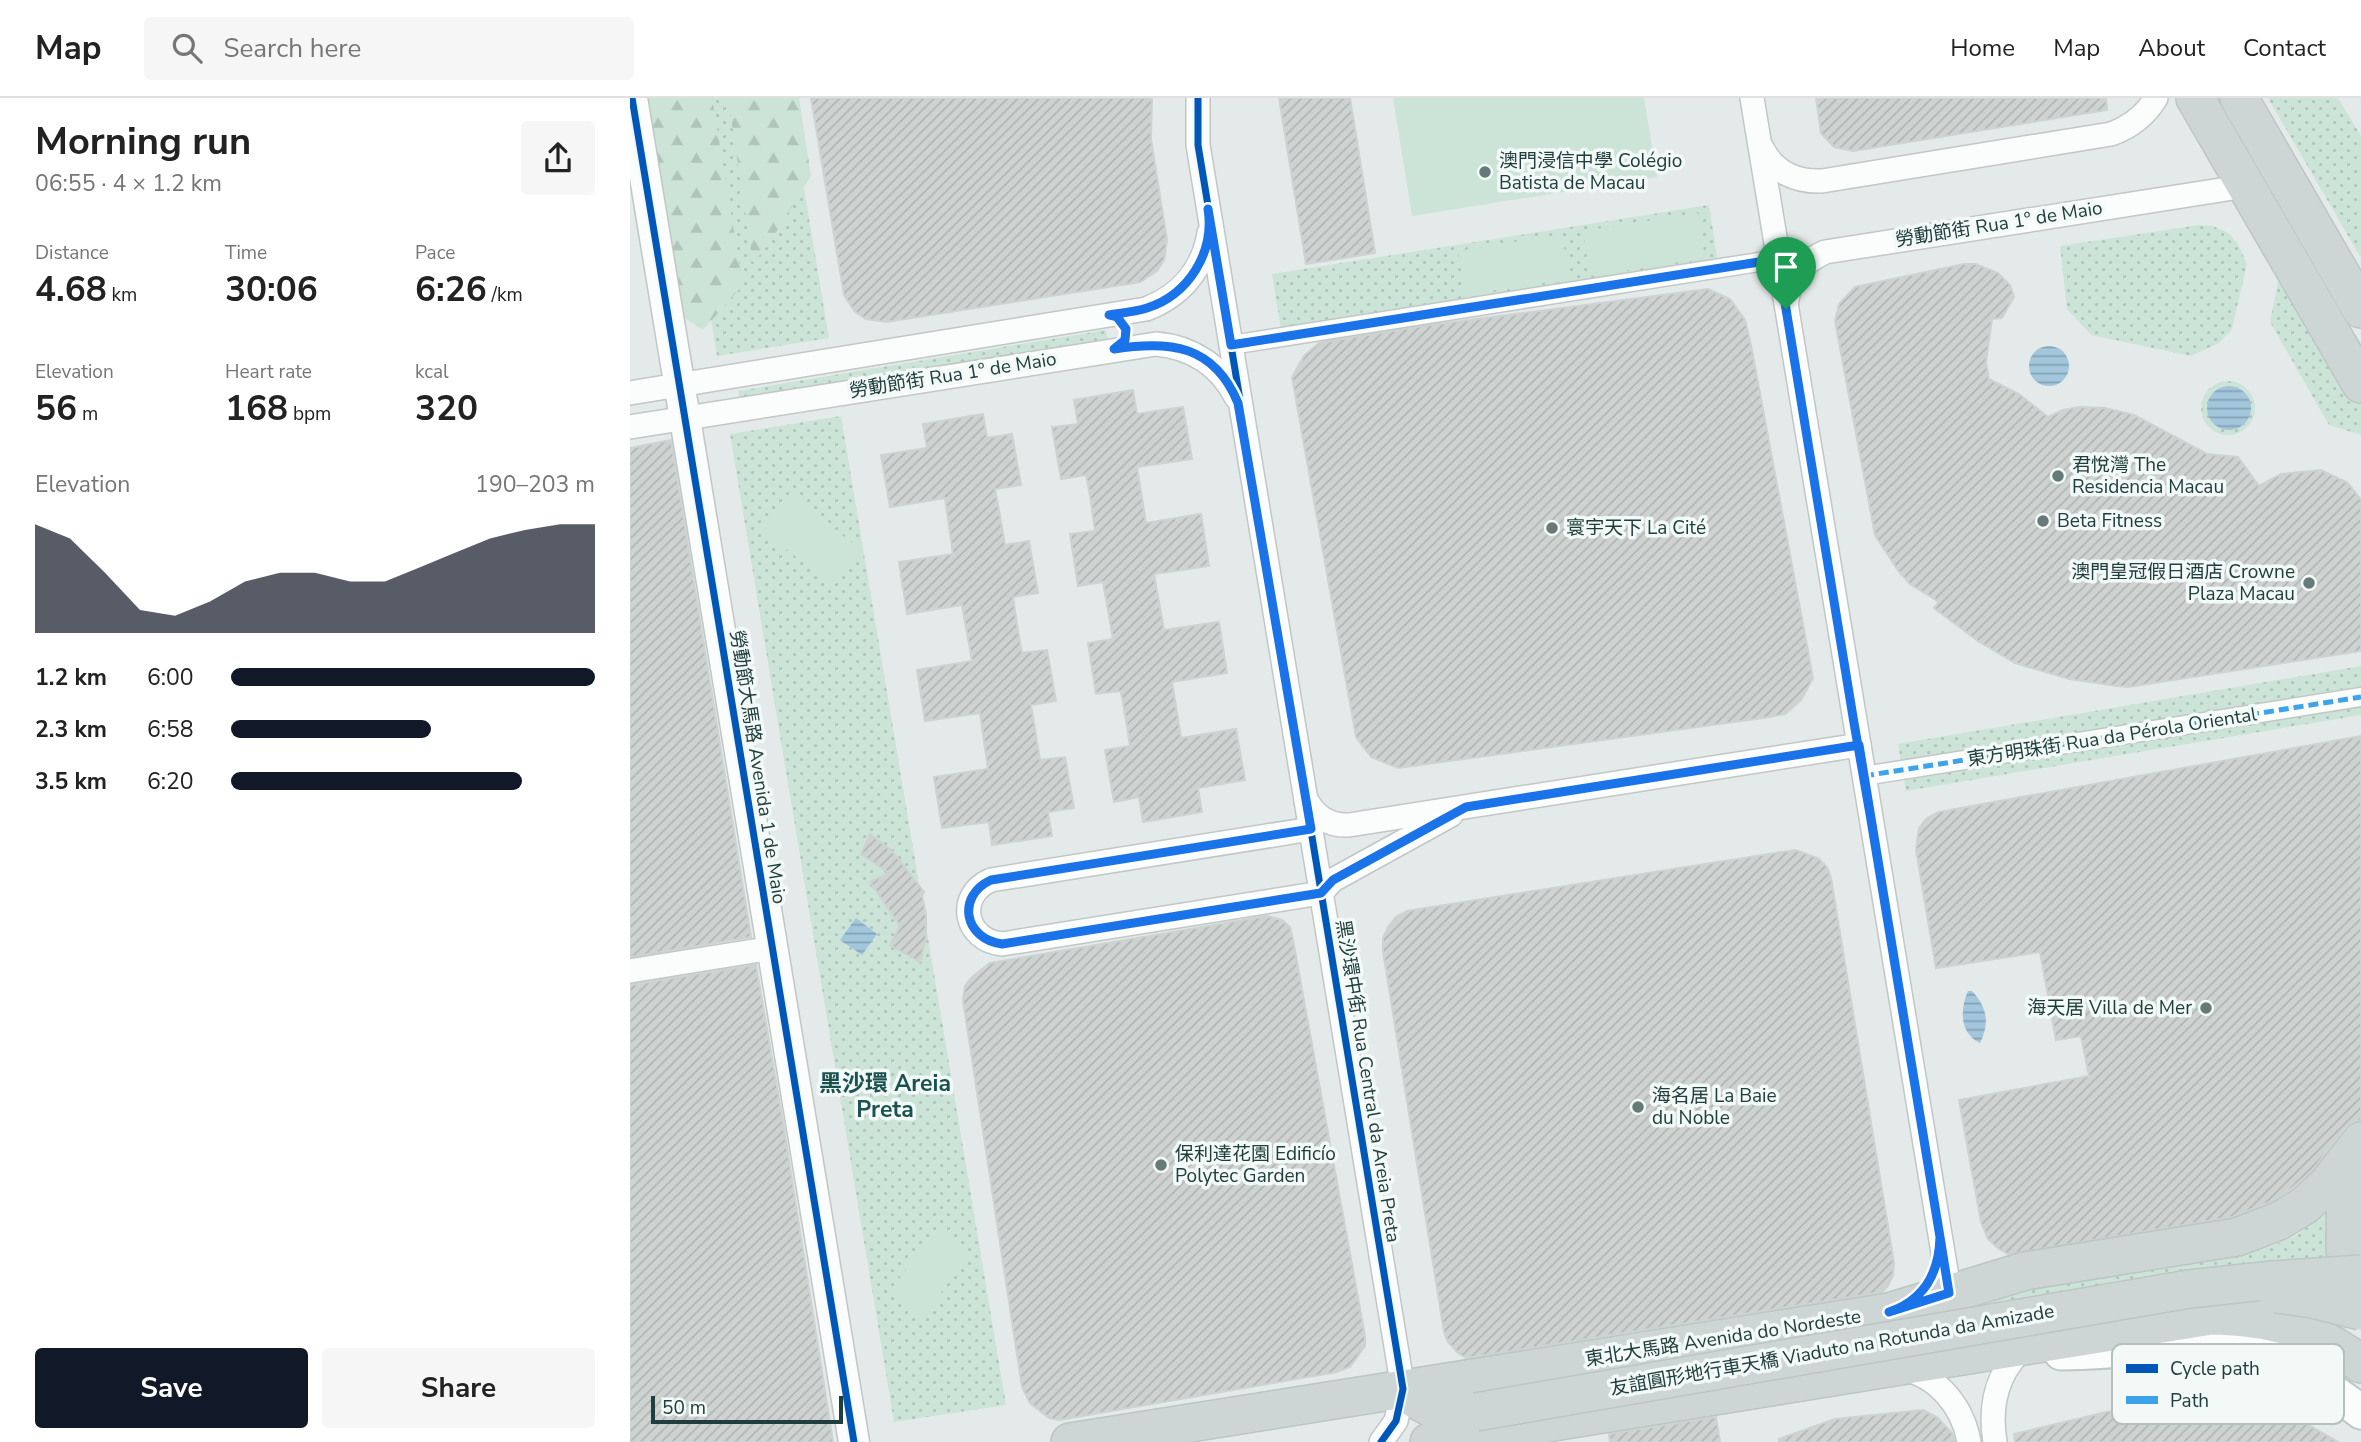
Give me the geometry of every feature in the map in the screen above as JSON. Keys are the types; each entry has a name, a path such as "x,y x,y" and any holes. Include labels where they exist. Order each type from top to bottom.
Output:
{"main road":[{"path":"2195,98 2361,384"},
{"path":"2239,98 2361,309"},
{"path":"2353,1151 2345,1249 2361,1328"},
{"name":"東北大馬路 Avenida do Nordeste","path":"1070,1442 1889,1312 2025,1271 2230,1238 2279,1221 2305,1205 2327,1185 2353,1151"},
{"name":"友誼圓形地行車天橋 Viaduto na Rotunda da Amizade","path":"2200,1303 2273,1280 2361,1275"},
{"name":"友誼圓形地行車天橋 Viaduto na Rotunda da Amizade","path":"1456,1433 2200,1303 2286,1295 2361,1311"},
{"path":"1403,1389 1431,1408 1450,1413 1456,1433 2012,1348 2200,1303 2245,1317 2279,1322 2312,1333 2331,1344"},
{"path":"2200,1303 2293,1344"},
{"path":"2172,1344 2235,1344"},
{"path":"2012,1348 2059,1353 2112,1351"},
{"path":"2344,1351 2361,1364"},
{"path":"2344,1375 2361,1389"},
{"path":"2344,1400 2361,1412"}],"street":[{"name":"勞動節大馬路 Avenida 1 de Maio","path":"632,98 854,1442"},
{"name":"黑沙環中街 Rua Central da Areia Preta","path":"1198,98 1198,145 1208,209 1403,1389 1396,1421 1381,1442"},
{"path":"1752,98 1949,1293 1953,1312 1965,1331 1982,1345 2012,1348 1993,1406 1995,1442"},
{"path":"1758,139 1771,163 1786,174 1802,180 1822,181 2111,134 2138,120 2156,98"},
{"name":"勞動節街 Rua 1º de Maio","path":"1786,309 1788,292 1796,275 1809,261 1825,252 2246,186"},
{"name":"勞動節街 Rua 1º de Maio","path":"630,393 1153,306 1174,295 1199,265 1207,245 1208,209"},
{"path":"1231,345 1778,259"},
{"path":"1109,315 1117,317 1126,329 1125,340 1114,349"},
{"name":"勞動節街 Rua 1º de Maio","path":"630,427 1156,344 1191,352 1209,363 1224,378 1236,396 1242,416"},
{"name":"東方明珠街 Rua da Pérola Oriental","path":"1864,776 2361,697"},
{"path":"1305,799 1319,817 1330,823 1343,825 1859,745"},
{"path":"1311,829 991,880 975,892 970,901 969,916 972,926 982,937 1002,944 1321,893 1333,880 1466,807"},
{"path":"630,971 772,948"},
{"path":"1889,1312 1910,1303 1926,1288 1936,1269 1940,1237"},
{"path":"1895,1367 1926,1375 1937,1385 1958,1410 1969,1442"}],"green space":[{"path":"639,98 712,98 743,285 703,330 675,312"},
{"path":"674,98 789,98 829,338 717,356"},
{"path":"728,98 799,98 811,176 770,242 753,263"},
{"path":"1393,98 1644,98 1657,177 1412,216"},
{"path":"2268,98 2338,98 2361,136 2361,258"},
{"path":"1709,205 1718,262 1281,330 1272,274"},
{"path":"1698,213 1705,258 1590,276 1583,231"},
{"path":"2199,225 2213,226 2230,234 2247,264 2232,329 2219,343 2191,356 2091,335 2067,309 2060,246"},
{"path":"1562,234 1569,279 1465,295 1458,251"},
{"path":"2282,262 2361,398 2361,435 2329,425 2270,322"},
{"path":"1106,330 1108,340 740,401 738,391"},
{"path":"2233,381 2243,385 2251,393 2255,408 2251,423 2243,431 2223,435 2213,431 2205,423 2201,403 2205,393 2213,385"},
{"path":"841,416 1006,1405 894,1422 730,434"},
{"path":"791,495 860,549 832,585 763,531"},
{"path":"2361,666 2361,715 1906,791 1898,744"},
{"path":"2331,1209 2340,1309 2351,1345 2267,1295 1968,1312 1977,1291 2271,1246 2294,1237"},
{"path":"937,1229 970,1254 922,1318 889,1292"}],"water":[{"path":"2049,346 2063,352 2069,366 2063,380 2049,386 2035,380 2029,366 2035,352"},
{"path":"2229,386 2245,392 2251,408 2245,424 2229,430 2213,424 2207,408 2213,392"},
{"path":"856,918 877,934 862,955 840,940"},
{"path":"1968,991 1972,991 1984,1009 1986,1022 1980,1043 1968,1033 1963,1020"}],"building":[{"path":"811,98 1152,98 1151,139 1167,240 1164,260 1157,271 1140,282 886,322 866,319 855,312 844,295"},
{"path":"1279,98 1350,98 1375,253 1306,264"},
{"path":"1816,98 2106,98 2107,110 1853,151 1834,147 1821,133"},
{"name":"君悅灣 The Residencia Macau","path":"1964,264 1976,264 1998,273 2010,285 2014,297 2002,318 1992,319 1986,362 1989,379 2019,394 2048,417 2063,410 2080,407 2105,408 2134,415 2207,454 2238,457 2259,486 2281,474 2321,470 2348,483 2361,500 2361,651 2128,687 2117,686 2069,679 2015,663 1978,641 1934,608 1939,602 1910,584 1875,535 1835,321 1839,304 1855,287"},
{"name":"寰宇天下 La Cité","path":"1708,289 1730,299 1745,320 1751,345 1813,678 1801,700 1785,714 1763,718 1398,768 1371,757 1356,737 1292,377 1304,356 1319,343 1423,326"},
{"path":"1133,390 1137,414 1183,407 1192,459 1137,467 1146,523 1201,514 1209,566 1154,574 1164,630 1219,622 1227,673 1172,682 1181,738 1236,729 1245,780 1198,788 1202,812 1143,822 1139,797 1114,802 1105,750 1130,746 1127,726 1121,691 1096,694 1088,643 1113,639 1103,582 1078,586 1070,534 1095,531 1090,495 1086,475 1061,479 1052,427 1078,424 1074,400"},
{"path":"983,414 987,438 1012,434 1021,485 995,489 1005,545 1029,541 1038,593 1013,597 1018,631 1022,653 1047,650 1056,701 1031,705 1040,760 1065,757 1074,808 1048,812 1052,836 992,845 989,822 942,828 934,777 988,769 980,713 925,721 917,670 972,661 962,605 907,614 899,562 953,554 945,498 890,507 881,455 927,448 923,424"},
{"path":"671,440 751,937 630,957 630,448"},
{"name":"海天居 Villa de Mer","path":"2361,736 2361,1120 2344,1128 2312,1171 2292,1188 2270,1202 2232,1217 2008,1254 1999,1249 1988,1239 1981,1222 1959,1100 2089,1076 2081,1036 2056,1040 2040,952 1936,968 1916,850 1919,828 1927,818 1939,812"},
{"path":"870,834 893,852 924,892 922,895 926,915 926,939 920,962 890,945 900,926 870,882 889,873 861,854"},
{"name":"海名居 La Baie du Noble","path":"1795,850 1818,858 1827,867 1831,878 1894,1263 1888,1286 1882,1292 1466,1358 1458,1353 1448,1342 1444,1332 1383,951 1383,938 1388,927 1396,917 1407,911"},
{"name":"保利達花園 Edificío Polytec Garden","path":"1267,916 1282,920 1290,927 1293,940 1365,1346 1350,1367 1337,1372 1059,1420 1049,1418 1030,1403 1022,1387 963,1000 965,986 990,963"},
{"path":"756,965 833,1442 630,1442 630,985"},
{"path":"1923,1410 1938,1418 1952,1433 1955,1442 1779,1442 1779,1439 1835,1419"},
{"path":"2112,1411 2112,1424 2307,1424 2338,1442 2015,1442 2014,1434"},
{"path":"1716,1417 1720,1442 1610,1442 1609,1434"}],"marked path":[{"path":"1231,345 1778,259"},
{"path":"1864,776 2361,697"}],"cycle path":[{"path":"632,98 854,1442"},
{"path":"1198,98 1198,145 1403,1389 1396,1421 1381,1442"}],"place":[{"name":"澳門浸信中學 Colégio Batista de Macau","path":"1485,172"},
{"name":"君悅灣 The Residencia Macau","path":"2058,476"},
{"name":"Beta Fitness","path":"2043,521"},
{"name":"寰宇天下 La Cité","path":"1552,528"},
{"name":"澳門皇冠假日酒店 Crowne Plaza Macau","path":"2309,583"},
{"name":"海天居 Villa de Mer","path":"2206,1008"},
{"name":"海名居 La Baie du Noble","path":"1638,1107"},
{"name":"保利達花園 Edificío Polytec Garden","path":"1161,1165"}],"district":[{"name":"黑沙環 Areia Preta","path":"885,1096"}],"route":[{"path":"1786,309 1778,259 1231,345 1208,209 1207,245 1199,265 1174,295 1160,303 1138,311 1109,315 1122,321 1126,329 1125,340 1114,349 1142,344 1177,347 1204,359 1220,373 1233,390 1242,416 1311,829 991,880 978,888 970,901 968,911 975,930 987,940 1002,944 1321,893 1333,880 1466,807 1859,745 1940,1237 1949,1293 1889,1312 1910,1303 1926,1288 1936,1269 1940,1237 1870,814 1859,745 1854,723 1786,309"}]}
